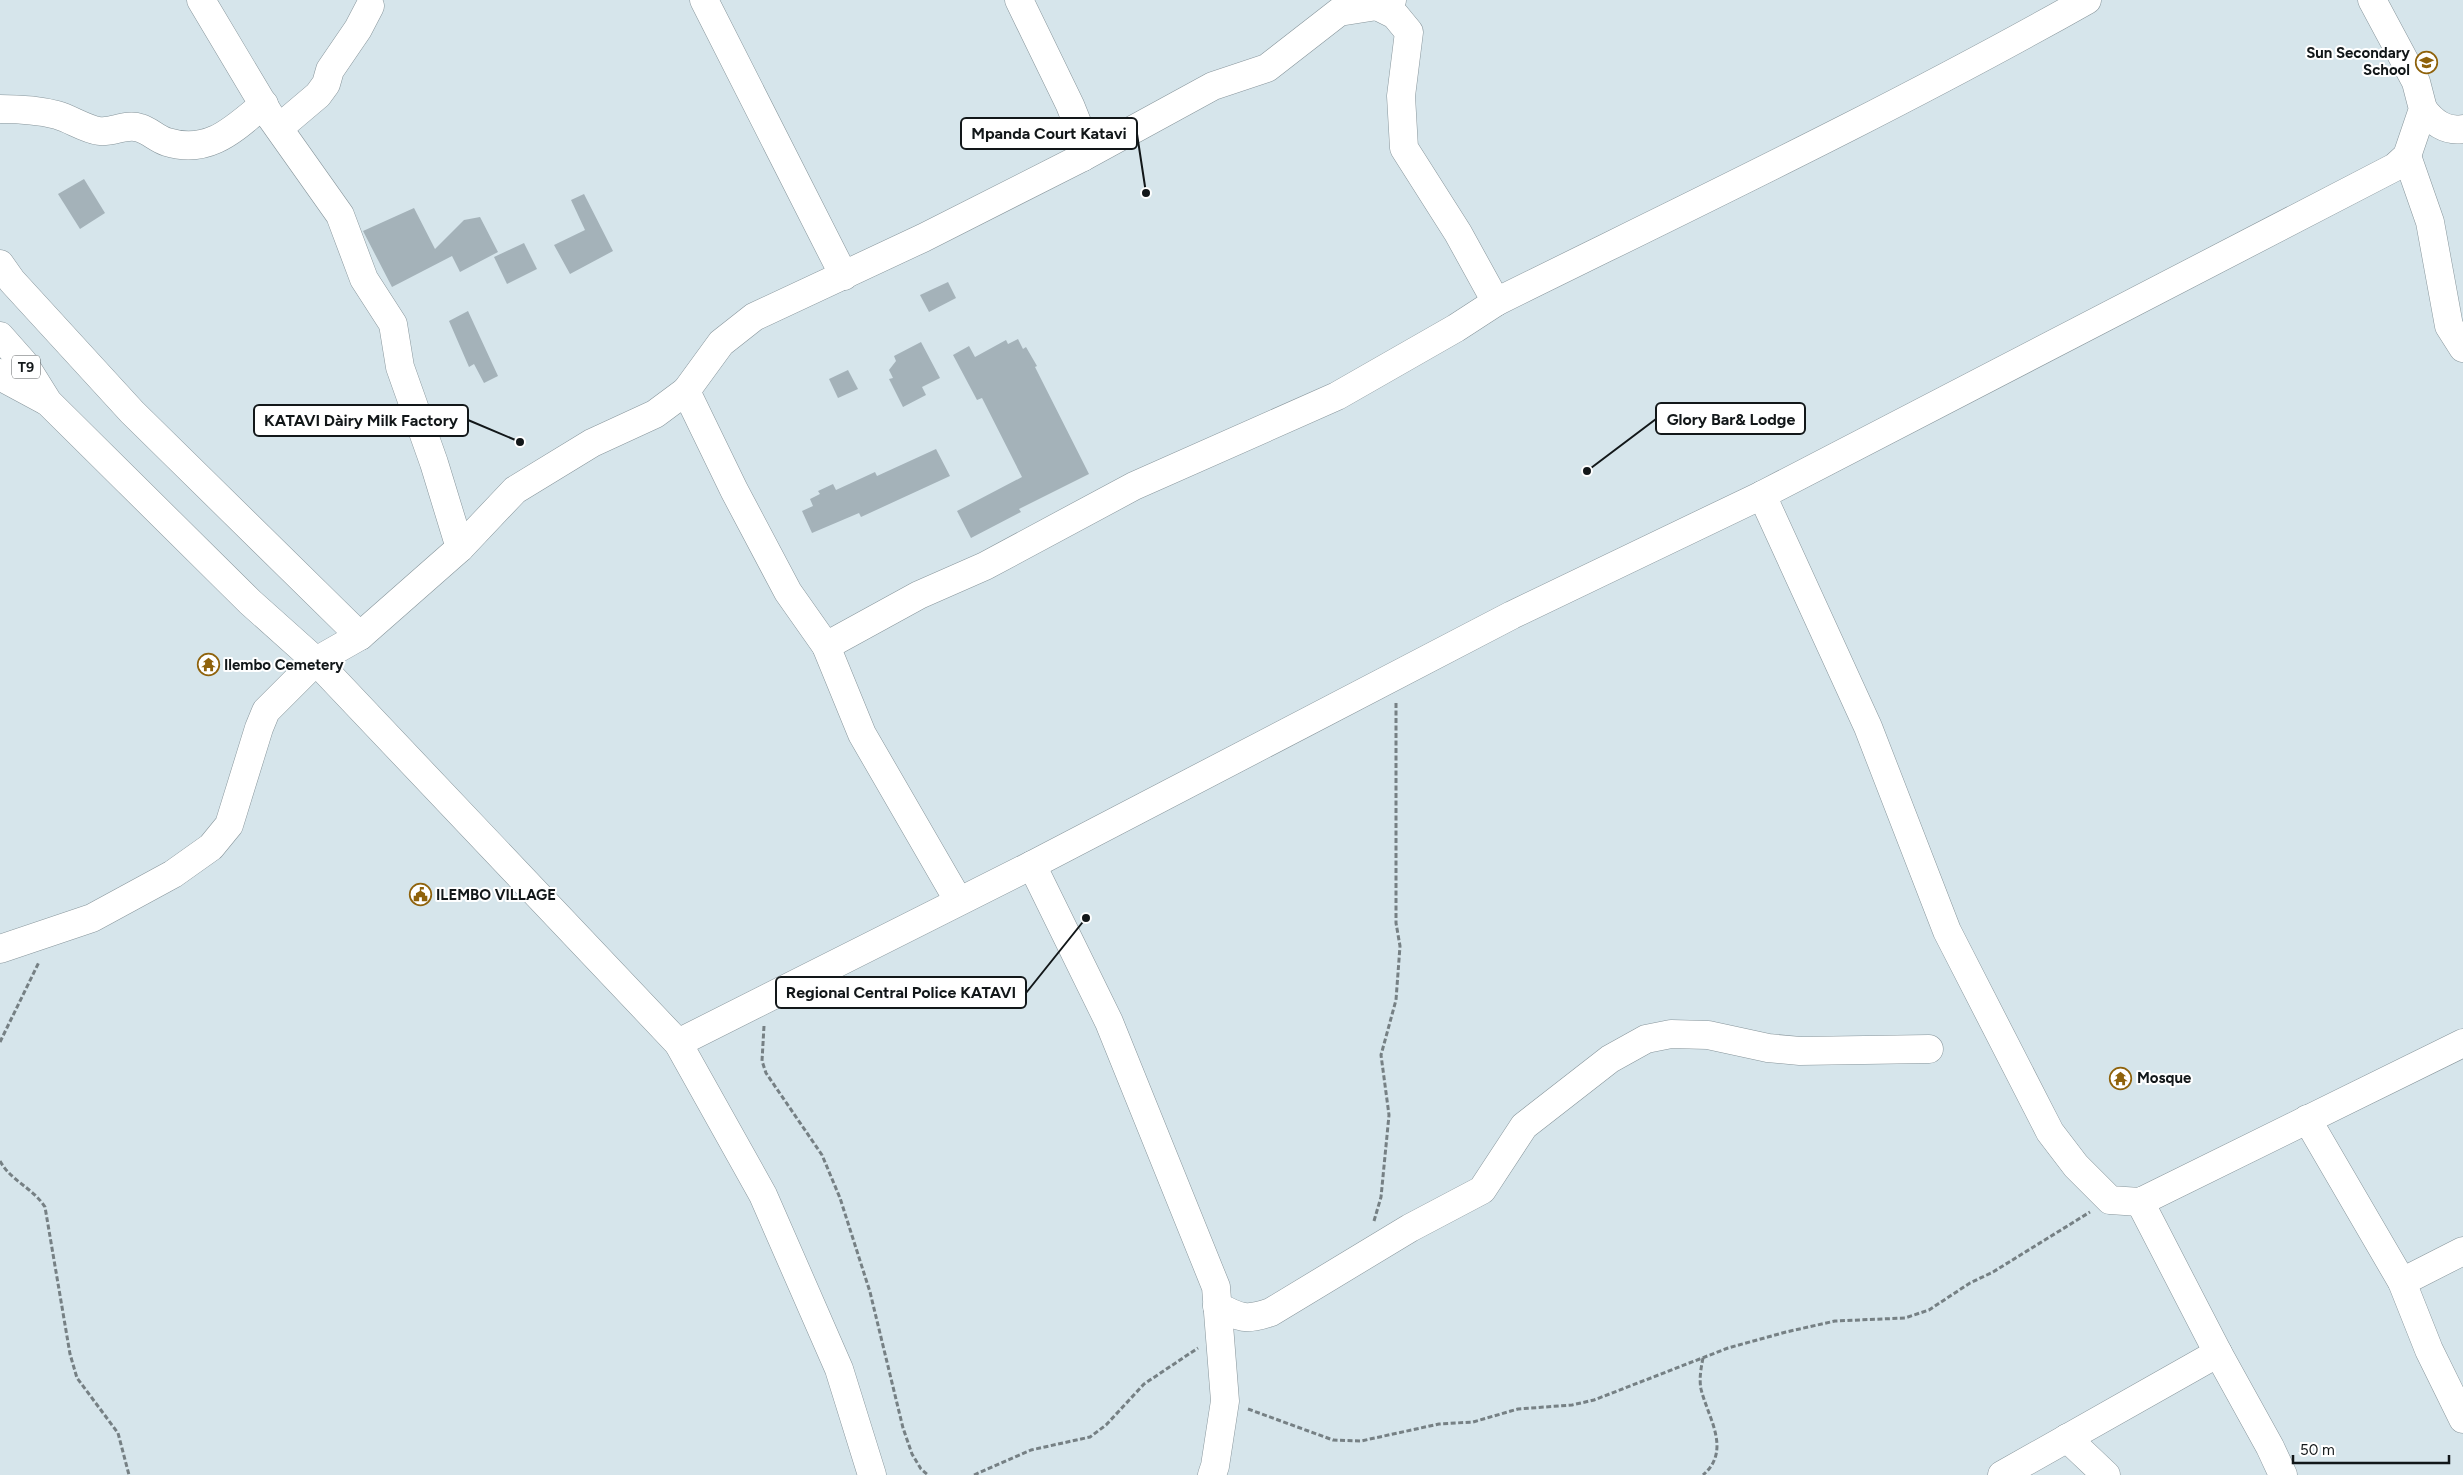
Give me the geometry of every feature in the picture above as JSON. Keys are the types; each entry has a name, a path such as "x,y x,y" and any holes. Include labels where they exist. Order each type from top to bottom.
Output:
{"main road":[{"path":"201,0 279,128 340,215 364,279 393,324 400,367 434,463 460,548"},
{"path":"704,0 844,276"},
{"path":"1019,0 1070,105 1078,125 1083,157"},
{"path":"826,646 919,595 985,566 1134,486 1337,396 1456,328 1496,302 1882,111 1985,58 2087,0"},
{"path":"2372,0 2416,82 2423,108 2432,121 2443,128 2463,129"},
{"path":"0,949 92,918 173,874 211,847 229,825 266,711 316,661 360,636 460,548 515,490 592,443 655,414 686,392 722,343 754,317 844,276 1083,157 1213,86 1267,68 1337,6 1384,3 1409,32 1401,96 1404,148 1463,240 1496,302"},
{"path":"279,128 318,95 326,84 330,70 358,29 370,6"},
{"path":"0,109 19,109 57,115 98,131 109,131 131,126 140,128 168,142 187,145 213,142 264,104"},
{"path":"678,1043 1032,864 1512,615 1762,495 2396,167 2407,156 2423,108"},
{"path":"2407,156 2430,222 2449,326 2463,348"},
{"path":"0,264 12,281 132,412 360,636"},
{"name":"T9","path":"0,336 23,362 48,402 250,602 316,661 678,1043 763,1195 838,1369 869,1473"},
{"name":"T9","path":"0,373 6,380 48,402"},
{"path":"686,392 734,490 788,592 826,646 862,734 958,900"},
{"path":"1762,495 1868,727 1947,931 2050,1132 2076,1166 2110,1200 2140,1202 2463,1043"},
{"path":"1032,864 1109,1022 1216,1287 1225,1401 1212,1475"},
{"path":"1217,1306 1241,1318 1263,1316 1363,1256 1482,1190 1524,1126 1610,1059 1646,1039 1670,1034 1708,1035 1768,1048 1800,1051 1929,1048"},
{"path":"2308,1119 2402,1282 2428,1350 2463,1419"},
{"path":"2140,1202 2283,1475"},
{"path":"2402,1282 2463,1251"},
{"path":"2002,1475 2218,1353"},
{"path":"2067,1438 2106,1475"}],"path":[{"path":"1363,1256 1381,1197 1389,1115 1380,1056 1396,1000 1400,946 1396,923 1396,676"},
{"path":"0,1042 54,931"},
{"path":"757,1002 764,1026 762,1061 766,1073 822,1155 840,1198 870,1292 903,1428 912,1454 928,1475"},
{"path":"0,1161 6,1173 39,1197 45,1207 70,1354 77,1378 118,1433 129,1475"},
{"path":"1225,1401 1333,1440 1361,1441 1439,1424 1473,1422 1518,1409 1572,1405 1594,1400 1703,1358 1769,1337 1835,1321 1905,1318 1929,1310 1970,1283 1993,1272 2110,1200"},
{"path":"974,1475 1031,1450 1090,1437 1106,1425 1144,1384 1219,1335"},
{"path":"1703,1358 1701,1387 1713,1423 1717,1455 1713,1467 1703,1475"}],"building":[{"path":"84,179 105,213 80,229 58,194"},
{"path":"584,194 613,251 570,274 554,245 585,230 571,200"},
{"path":"414,208 435,249 464,220 480,217 498,252 460,272 452,256 392,287 363,231"},
{"path":"524,243 537,269 507,284 494,257"},
{"path":"948,282 956,298 929,312 920,295"},
{"path":"468,311 498,376 484,383 474,364 469,367 449,321"},
{"path":"1018,339 1023,349 1026,347 1037,366 1035,367 1089,474 1019,509 1021,512 971,538 957,511 1022,477 982,398 977,400 953,355 969,346 975,357 1006,340 1008,344"},
{"path":"921,342 940,378 922,387 926,395 903,407 889,379 893,378 889,370 896,361 894,356"},
{"path":"848,370 858,389 838,398 829,379"},
{"path":"936,449 950,476 861,517 859,513 812,533 802,511 813,506 810,499 820,494 818,491 833,484 836,490 875,472 877,476"}],"place":[{"name":"Sun Secondary School","path":"2426,62"},
{"name":"Mpanda Court Katavi","path":"1146,193"},
{"name":"KATAVI Dàiry Milk Factory","path":"520,442"},
{"name":"Glory Bar& Lodge","path":"1587,471"},
{"name":"Ilembo Cemetery","path":"208,665"},
{"name":"ILEMBO VILLAGE","path":"420,895"},
{"name":"Regional Central Police KATAVI","path":"1086,918"},
{"name":"Mosque","path":"2121,1078"}]}
